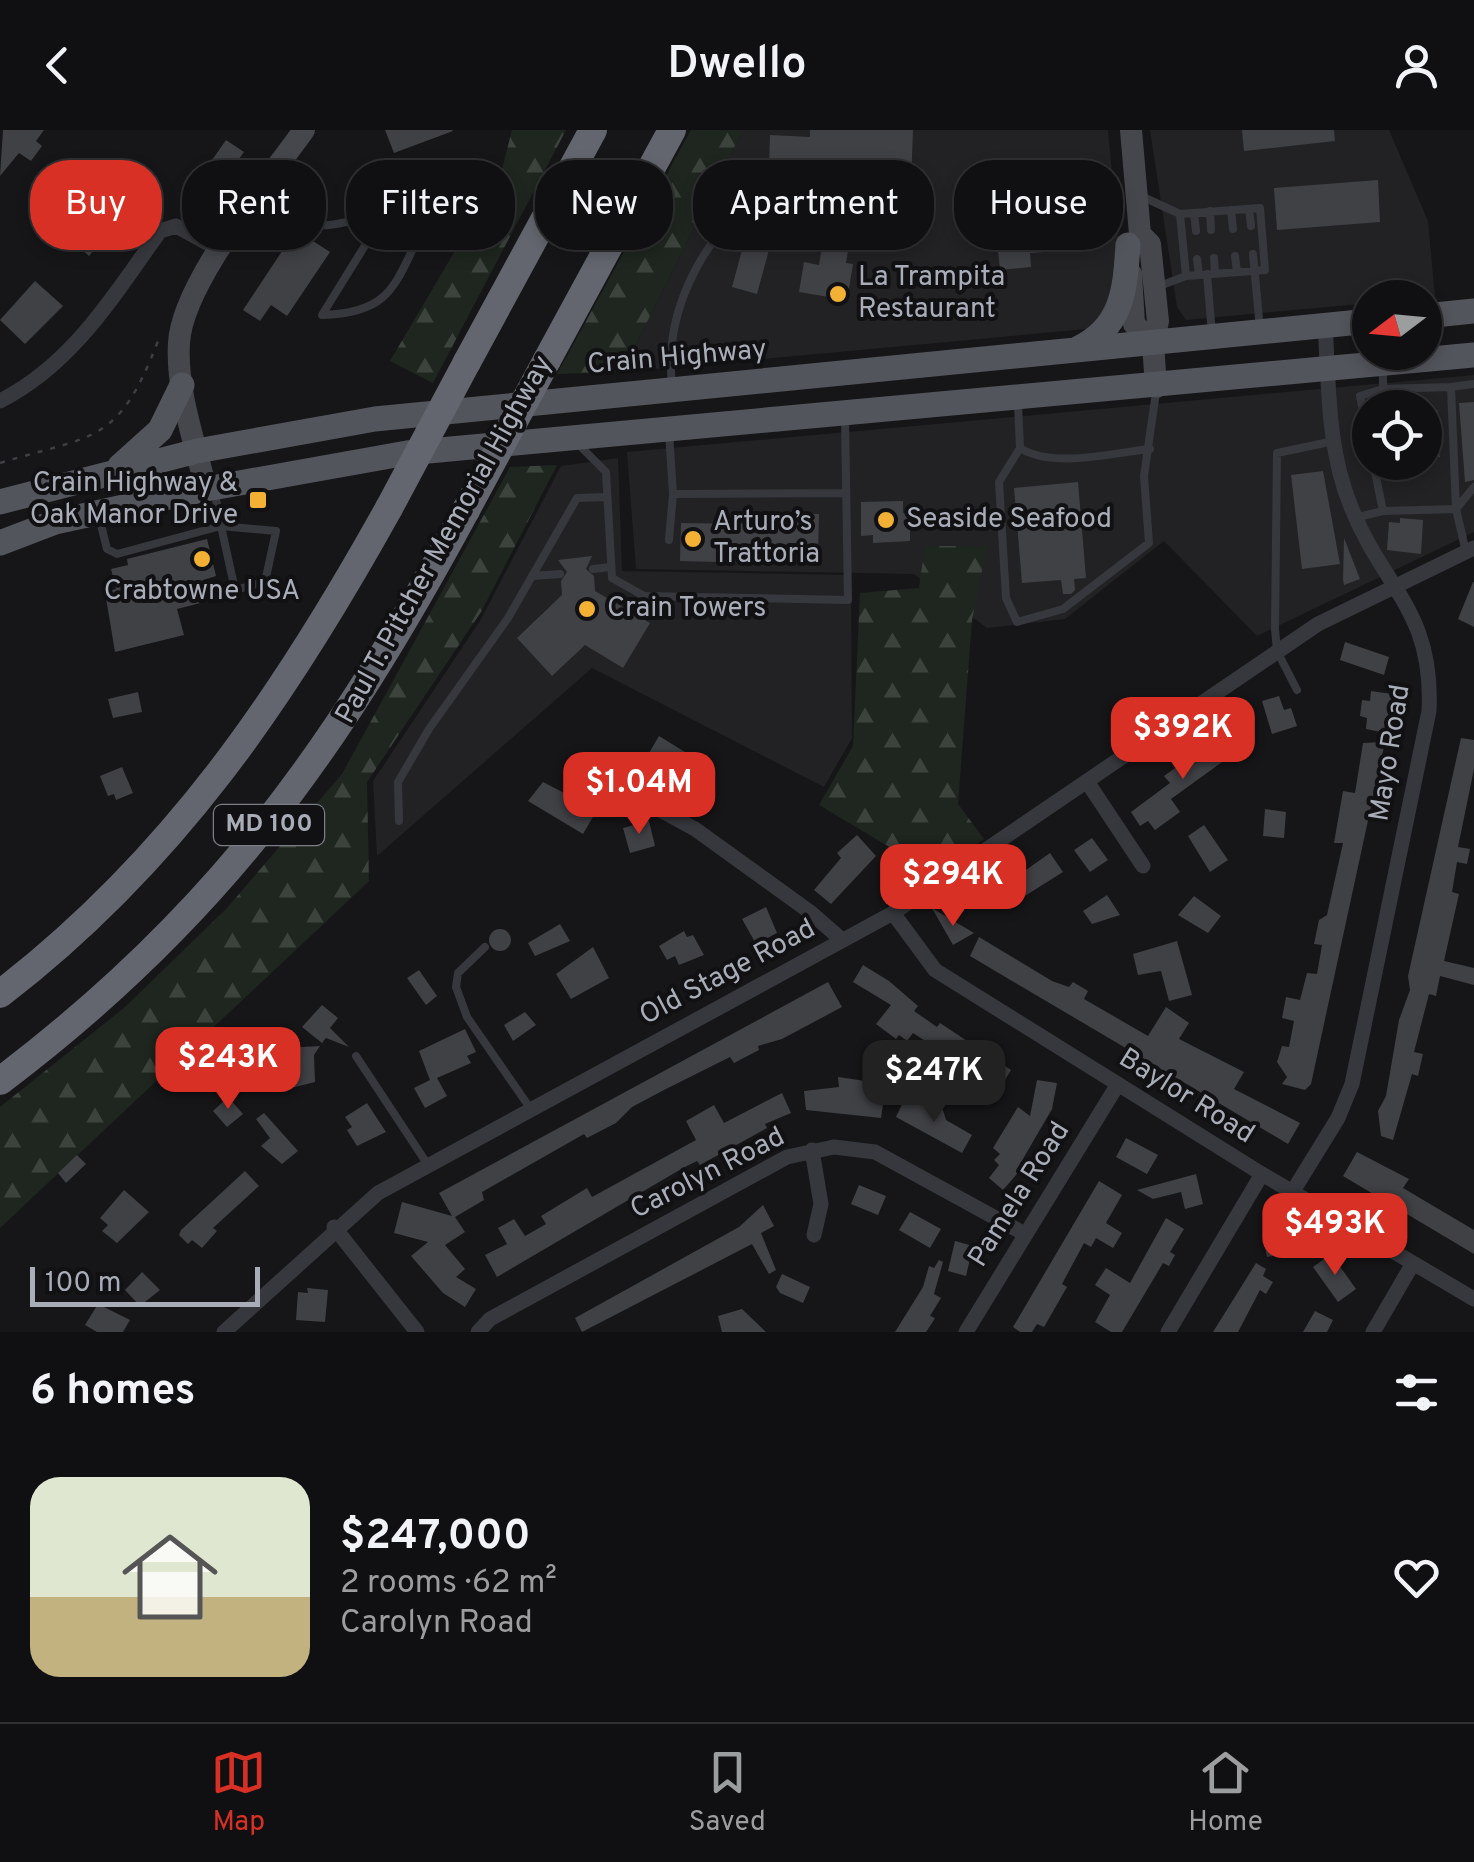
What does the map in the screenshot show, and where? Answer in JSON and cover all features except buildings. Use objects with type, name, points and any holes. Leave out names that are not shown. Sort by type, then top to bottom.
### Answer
[{"type":"highway","name":"MD 100","points":[[0,994],[82,926],[218,780],[274,703],[389,508],[593,130]]},
{"type":"highway","name":"Paul T. Pitcher Memorial Highway","points":[[0,1081],[128,978],[198,908],[268,826],[335,735],[396,638],[672,130]]},
{"type":"main road","points":[[1073,351],[1091,342],[1118,314],[1134,239]]},
{"type":"main road","points":[[1442,314],[1474,311]]},
{"type":"main road","name":"Crain Highway","points":[[0,502],[197,452],[375,419],[1352,322]]},
{"type":"main road","points":[[1442,357],[1474,355]]},
{"type":"main road","points":[[0,543],[56,522],[98,512],[407,453],[1156,388],[1352,365]]},
{"type":"main road","points":[[117,470],[160,430],[182,385]]},
{"type":"street","points":[[283,160],[304,130]]},
{"type":"street","points":[[1131,130],[1136,194],[1134,324],[1153,344]]},
{"type":"street","points":[[0,401],[20,391],[82,340],[160,231],[176,226],[182,229]]},
{"type":"street","points":[[1134,239],[1150,244],[1158,321],[1153,344],[1156,388]]},
{"type":"street","points":[[210,488],[197,452],[182,385],[179,339],[187,311],[220,250]]},
{"type":"street","name":"Mayo Road","points":[[1293,1191],[1338,1118],[1352,1084],[1429,711],[1424,648],[1417,623],[1396,585],[1370,551],[1334,441],[1324,324]]},
{"type":"street","name":"Old Stage Road","points":[[224,1332],[334,1228],[378,1193],[893,914],[1277,651],[1396,585],[1470,550]]},
{"type":"street","points":[[585,769],[695,829],[810,912],[842,940]]},
{"type":"street","points":[[1088,783],[1142,866]]},
{"type":"street","name":"Baylor Road","points":[[893,914],[935,970],[1262,1174],[1474,1299]]},
{"type":"street","name":"Pamela Road","points":[[966,1332],[1118,1084]]},
{"type":"street","name":"Carolyn Road","points":[[478,1332],[490,1319],[761,1169],[812,1150],[856,1147],[875,1152],[1023,1234]]},
{"type":"street","points":[[812,1150],[821,1204],[814,1235]]},
{"type":"street","points":[[1168,1332],[1262,1174]]},
{"type":"street","points":[[334,1228],[417,1332]]},
{"type":"street","points":[[1372,1332],[1412,1264]]},
{"type":"lane","points":[[1136,194],[1180,214],[1260,208],[1265,270],[1186,276],[1154,288]]},
{"type":"lane","points":[[1249,208],[1251,226]]},
{"type":"lane","points":[[1232,210],[1233,228]]},
{"type":"lane","points":[[1210,211],[1212,230]]},
{"type":"lane","points":[[415,212],[428,219],[381,304],[357,314],[322,315],[369,240],[375,217],[415,212]]},
{"type":"lane","points":[[1194,213],[1196,231]]},
{"type":"lane","points":[[1180,214],[1186,276]]},
{"type":"lane","points":[[673,388],[671,338],[689,282],[710,250]]},
{"type":"lane","points":[[1253,254],[1254,333]]},
{"type":"lane","points":[[1236,256],[1237,272]]},
{"type":"lane","points":[[1207,274],[1214,258]]},
{"type":"lane","points":[[1198,259],[1207,274],[1212,338]]},
{"type":"lane","points":[[1383,370],[1383,389]]},
{"type":"lane","points":[[1416,389],[1419,370]]},
{"type":"lane","points":[[1380,390],[1474,384]]},
{"type":"lane","points":[[1451,387],[1456,509],[1470,550]]},
{"type":"lane","points":[[1018,399],[1020,448],[999,482],[1006,598],[1017,622],[1063,609],[1149,543],[1144,476],[1156,388]]},
{"type":"lane","points":[[568,438],[595,456],[606,472],[612,578],[644,596],[848,600],[845,414]]},
{"type":"lane","points":[[669,429],[673,494],[669,540]]},
{"type":"lane","points":[[1297,690],[1277,651],[1277,453],[1334,441]]},
{"type":"lane","points":[[1020,448],[1030,454],[1059,457],[1150,450]]},
{"type":"lane","points":[[1377,480],[1383,511]]},
{"type":"lane","points":[[1356,517],[1383,511],[1456,509],[1474,487]]},
{"type":"lane","points":[[98,512],[110,554],[221,526],[276,531],[265,582],[235,590],[221,526],[210,488]]},
{"type":"lane","points":[[673,494],[846,494]]},
{"type":"lane","points":[[399,821],[398,782],[532,576],[576,498],[606,498]]},
{"type":"lane","points":[[594,569],[611,567]]},
{"type":"lane","points":[[532,576],[560,574]]},
{"type":"lane","points":[[485,947],[458,973],[459,1001],[530,1108]]},
{"type":"lane","points":[[356,1056],[428,1165]]},
{"type":"path","points":[[0,464],[101,432],[144,376],[158,341],[179,339]]},
{"type":"shaded area","points":[[743,130],[1108,130],[1111,160],[954,160],[954,250],[1119,250],[1121,270],[1112,302],[1087,329],[622,372],[693,230],[693,250],[934,250],[934,160],[728,160]]},
{"type":"shaded area","points":[[1150,130],[1389,130],[1428,221],[1433,280],[1352,280],[1352,305],[1186,320],[1177,307]]},
{"type":"shaded area","points":[[1474,375],[1474,532],[1257,636],[1164,541],[1065,619],[987,628],[914,574],[636,569],[627,452]]},
{"type":"shaded area","points":[[618,458],[622,571],[851,575],[852,738],[824,787],[592,668],[377,856],[373,781],[480,621],[561,466]]},
{"type":"green space","points":[[512,130],[566,130],[550,160],[535,160],[535,189],[515,227],[515,160],[504,160]]},
{"type":"green space","points":[[691,130],[743,130],[728,160],[693,160],[693,230],[622,372],[557,374],[625,250],[673,250],[673,163]]},
{"type":"green space","points":[[456,250],[503,250],[433,383],[390,361]]},
{"type":"green space","points":[[557,465],[481,612],[367,782],[369,881],[0,1228],[0,1107],[124,1008],[227,908],[342,774],[510,467]]},
{"type":"green space","points":[[925,546],[987,546],[972,620],[958,804],[984,839],[933,873],[819,805],[853,746],[860,593],[919,588]]},
{"type":"place","name":"La Trampita Restaurant","points":[[838,294]]},
{"type":"place","name":"Crain Highway & Oak Manor Drive","points":[[258,500]]},
{"type":"place","name":"Seaside Seafood","points":[[886,520]]},
{"type":"place","name":"Arturo’s Trattoria","points":[[693,539]]},
{"type":"place","name":"Crabtowne USA","points":[[202,559]]},
{"type":"place","name":"Crain Towers","points":[[587,609]]}]
